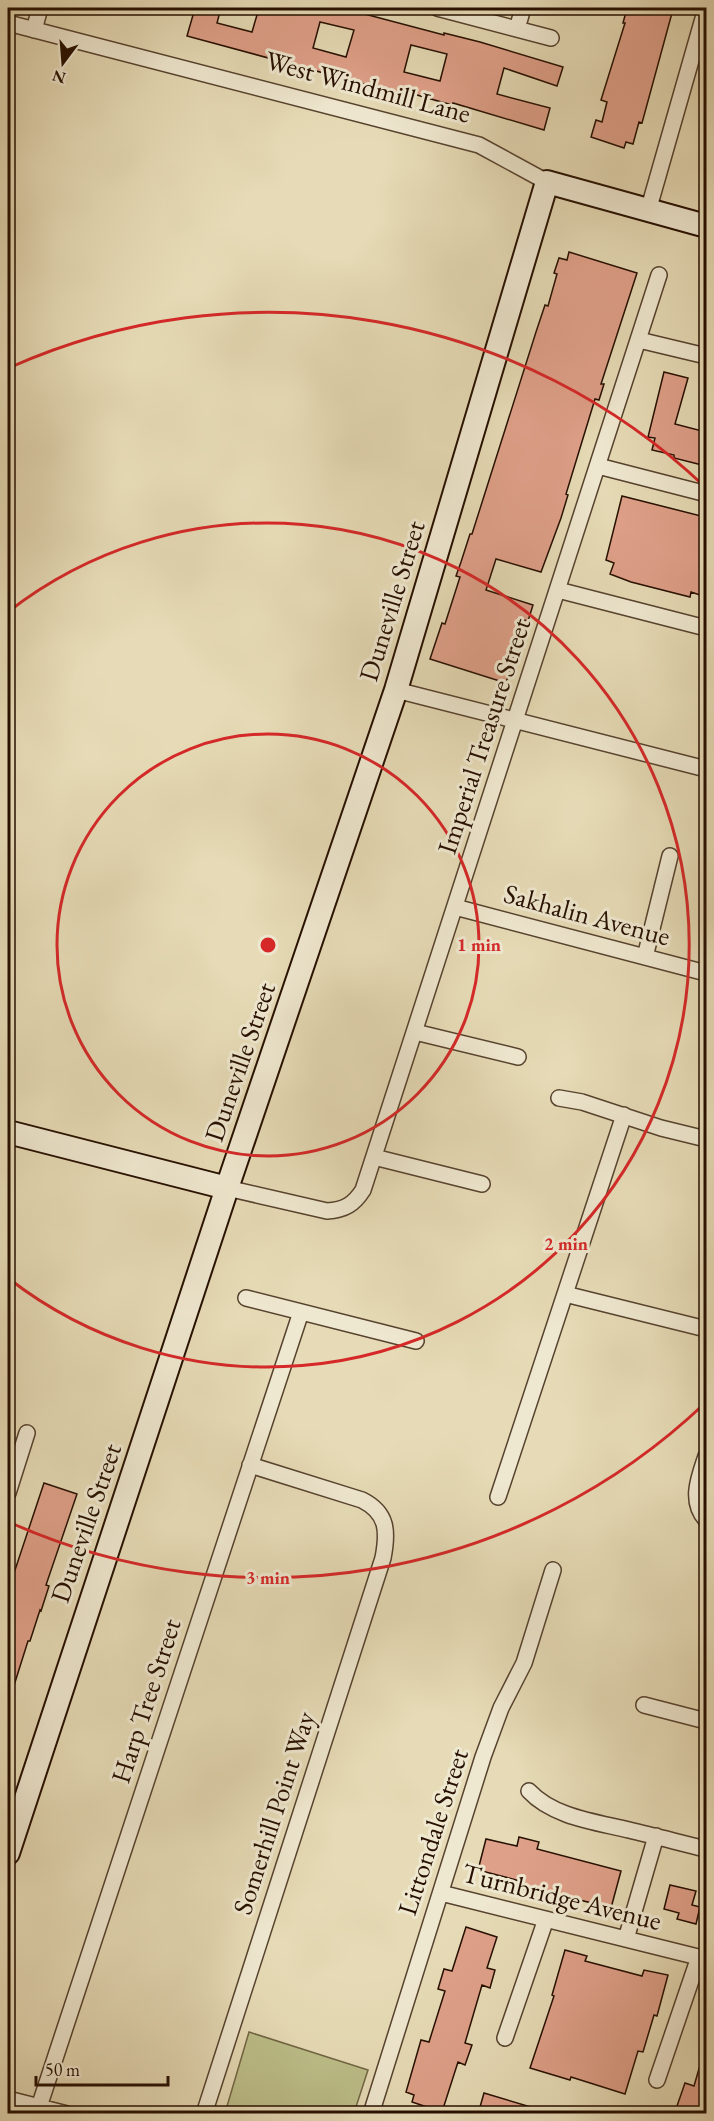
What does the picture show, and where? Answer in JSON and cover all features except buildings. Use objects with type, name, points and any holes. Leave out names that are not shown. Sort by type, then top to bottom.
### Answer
[{"type":"street","points":[[34,30],[40,8]]},
{"type":"street","points":[[437,8],[551,39]]},
{"type":"street","points":[[517,29],[523,8]]},
{"type":"street","points":[[648,211],[700,53],[706,8]]},
{"type":"street","name":"West Windmill Lane","points":[[8,23],[479,145],[547,182],[706,226]]},
{"type":"street","name":"Duneville Street","points":[[8,1852],[227,1188],[396,690],[547,182]]},
{"type":"street","name":"Imperial Treasure Street","points":[[227,1188],[327,1211],[348,1207],[363,1190],[659,275]]},
{"type":"street","points":[[639,340],[706,356]]},
{"type":"street","points":[[598,466],[703,493]]},
{"type":"street","points":[[558,590],[706,628]]},
{"type":"street","points":[[396,690],[706,770]]},
{"type":"street","points":[[645,957],[670,856]]},
{"type":"street","name":"Sakhalin Avenue","points":[[455,907],[706,973]]},
{"type":"street","points":[[415,1032],[518,1057]]},
{"type":"street","points":[[560,1098],[582,1102],[661,1128],[706,1139]]},
{"type":"street","points":[[498,1497],[624,1115]]},
{"type":"street","points":[[8,1132],[227,1188]]},
{"type":"street","points":[[375,1157],[482,1184]]},
{"type":"street","points":[[565,1294],[706,1329]]},
{"type":"street","points":[[246,1298],[416,1341]]},
{"type":"street","name":"Harp Tree Street","points":[[39,2107],[301,1312]]},
{"type":"street","points":[[8,1488],[27,1433]]},
{"type":"street","points":[[705,1519],[696,1500],[696,1486],[706,1456]]},
{"type":"street","name":"Somerhill Point Way","points":[[204,2114],[383,1558],[387,1539],[386,1527],[374,1506],[362,1500],[250,1465]]},
{"type":"street","name":"Littondale Street","points":[[371,2114],[483,1757],[501,1708],[524,1663],[553,1570]]},
{"type":"street","points":[[644,1705],[706,1721]]},
{"type":"street","points":[[529,1791],[537,1800],[562,1812],[706,1849]]},
{"type":"street","points":[[626,1939],[656,1836]]},
{"type":"street","name":"Turnbridge Avenue","points":[[441,1893],[703,1958]]},
{"type":"street","points":[[505,2038],[546,1919]]},
{"type":"street","points":[[657,2080],[703,1958]]},
{"type":"street","points":[[8,2099],[67,2114]]},
{"type":"green space","points":[[249,2032],[368,2070],[354,2113],[225,2113]]}]
